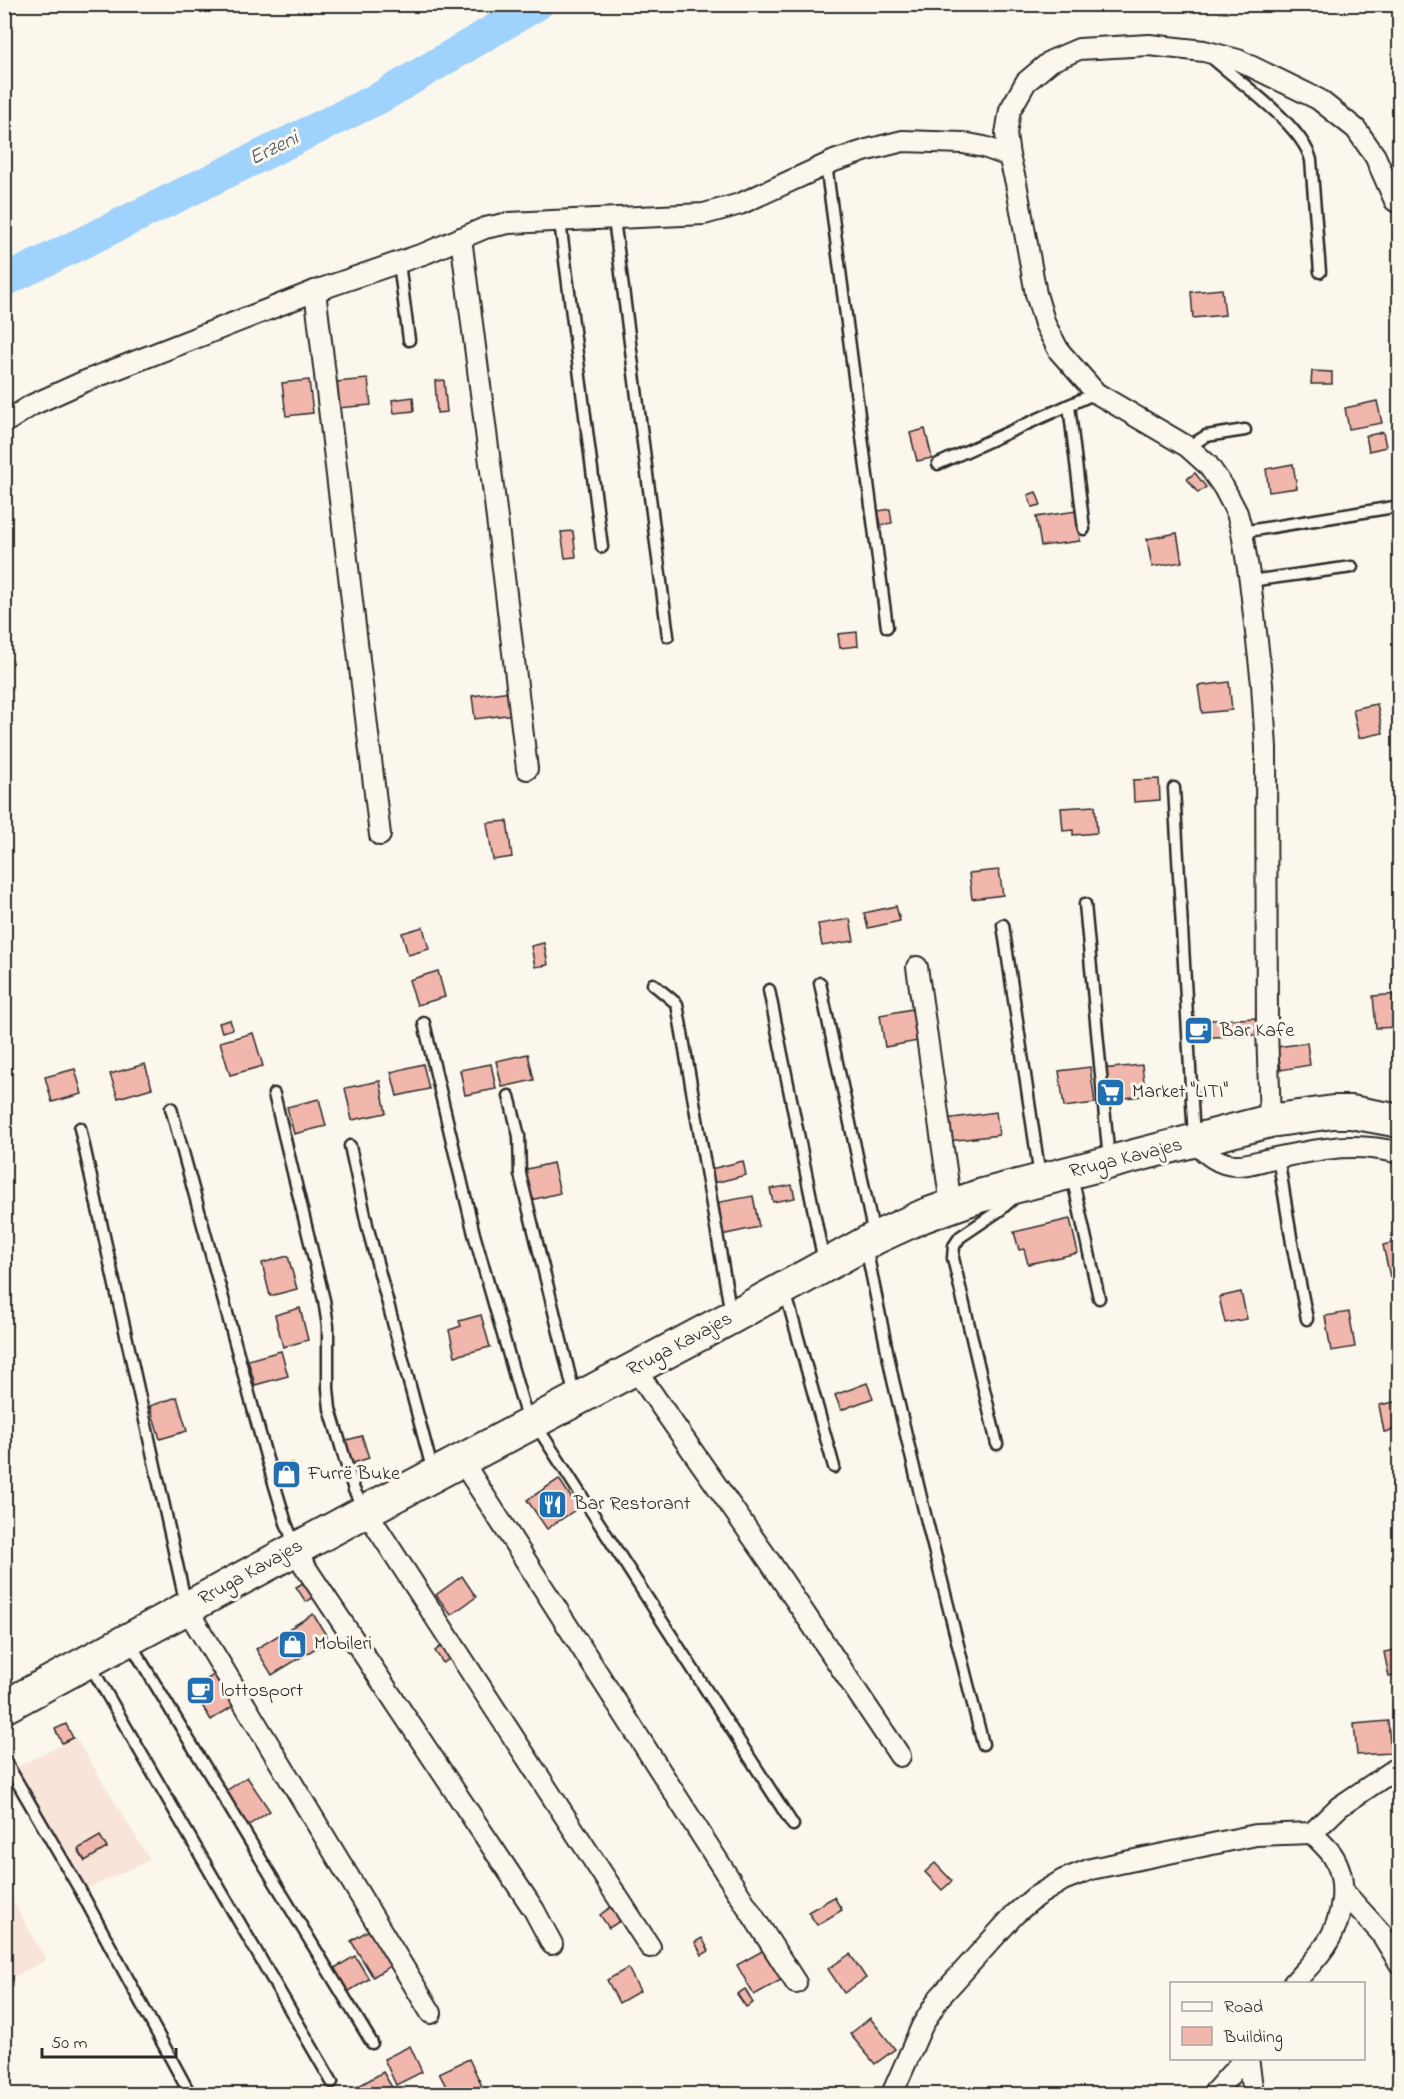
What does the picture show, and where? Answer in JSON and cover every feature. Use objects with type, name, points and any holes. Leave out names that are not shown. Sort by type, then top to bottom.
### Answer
[{"type":"main road","name":"Rruga Kavajes","points":[[4,1707],[870,1241],[951,1205],[1270,1121],[1333,1112],[1370,1115],[1400,1121]]},
{"type":"street","points":[[1270,1121],[1267,1028],[1266,748],[1262,684],[1242,532],[1224,488],[1208,465],[1188,447],[1096,393],[1059,351],[1045,324],[1036,294],[1009,156],[1006,134],[1010,110],[1026,82],[1051,61],[1079,49],[1149,45],[1204,51],[1238,60],[1318,99],[1356,129],[1375,156],[1395,201]]},
{"type":"street","points":[[4,423],[32,405],[83,382],[315,291],[399,263],[484,228],[509,223],[704,214],[719,211],[740,204],[826,164],[903,141],[963,143],[1009,156]]},
{"type":"street","points":[[461,238],[527,769]]},
{"type":"street","points":[[315,291],[380,835]]},
{"type":"street","points":[[917,968],[951,1205]]},
{"type":"street","points":[[1194,1142],[1204,1153],[1220,1162],[1237,1165],[1327,1148],[1353,1146],[1376,1147],[1400,1153]]},
{"type":"street","points":[[635,1369],[770,1562],[900,1756]]},
{"type":"street","points":[[462,1461],[796,1983]]},
{"type":"street","points":[[366,1511],[650,1947]]},
{"type":"street","points":[[296,1549],[304,1565],[534,1910],[552,1944]]},
{"type":"street","points":[[187,1609],[432,2013]]},
{"type":"street","points":[[892,2094],[922,2026],[939,1998],[1015,1914],[1035,1897],[1063,1880],[1091,1869],[1256,1835],[1312,1833],[1339,1807],[1400,1766]]},
{"type":"street","points":[[1294,1982],[1327,1944],[1340,1912],[1343,1891],[1342,1879],[1332,1855],[1312,1833]]},
{"type":"street","points":[[1343,1891],[1381,1933],[1400,1964]]},
{"type":"street","points":[[1213,2094],[1244,2060]]},
{"type":"street","points":[[1246,2060],[1253,2094]]},
{"type":"lane","points":[[1204,51],[1271,108],[1308,148],[1311,160],[1320,272]]},
{"type":"lane","points":[[826,164],[887,627]]},
{"type":"lane","points":[[614,219],[668,636]]},
{"type":"lane","points":[[560,222],[602,547]]},
{"type":"lane","points":[[399,263],[409,340]]},
{"type":"lane","points":[[939,464],[1096,393]]},
{"type":"lane","points":[[1069,405],[1084,529]]},
{"type":"lane","points":[[1188,447],[1206,436],[1245,430]]},
{"type":"lane","points":[[1242,532],[1400,506]]},
{"type":"lane","points":[[1250,581],[1352,567]]},
{"type":"lane","points":[[1174,788],[1194,1142]]},
{"type":"lane","points":[[1085,904],[1110,1163]]},
{"type":"lane","points":[[997,1444],[953,1258],[954,1246],[960,1237],[1000,1210],[1033,1183],[1003,925]]},
{"type":"lane","points":[[820,983],[907,1437],[983,1744]]},
{"type":"lane","points":[[653,984],[677,1004],[732,1317]]},
{"type":"lane","points":[[769,990],[825,1266]]},
{"type":"lane","points":[[424,1023],[474,1234],[532,1424],[793,1825]]},
{"type":"lane","points":[[274,1094],[324,1300],[328,1326],[330,1409],[354,1491],[366,1511]]},
{"type":"lane","points":[[509,1096],[519,1136],[520,1174],[576,1400]]},
{"type":"lane","points":[[171,1108],[266,1456],[296,1549]]},
{"type":"lane","points":[[80,1128],[187,1609]]},
{"type":"lane","points":[[350,1146],[368,1229],[434,1475]]},
{"type":"lane","points":[[1278,1157],[1307,1319]]},
{"type":"lane","points":[[1072,1172],[1099,1298]]},
{"type":"lane","points":[[784,1288],[834,1467]]},
{"type":"lane","points":[[128,1641],[372,2043]]},
{"type":"lane","points":[[88,1662],[332,2082]]},
{"type":"lane","points":[[4,1759],[80,1890],[190,2094]]},
{"type":"shaded area","points":[[76,1738],[150,1860],[86,1889],[15,1768]]},
{"type":"shaded area","points":[[5,1887],[46,1960],[4,1982]]},
{"type":"building","points":[[1222,289],[1225,315],[1193,318],[1191,292]]},
{"type":"building","points":[[1312,371],[1332,372],[1332,384],[1311,384]]},
{"type":"building","points":[[368,379],[371,405],[338,408],[336,382]]},
{"type":"building","points":[[309,380],[313,413],[286,416],[282,383]]},
{"type":"building","points":[[444,380],[447,412],[437,413],[435,381]]},
{"type":"building","points":[[413,397],[414,411],[394,413],[392,400]]},
{"type":"building","points":[[1377,401],[1382,423],[1349,429],[1345,408]]},
{"type":"building","points":[[925,429],[932,458],[917,461],[910,433]]},
{"type":"building","points":[[1383,432],[1386,447],[1369,451],[1366,436]]},
{"type":"building","points":[[1293,464],[1297,488],[1269,492],[1266,469]]},
{"type":"building","points":[[1195,473],[1206,487],[1198,493],[1187,479]]},
{"type":"building","points":[[1036,492],[1041,505],[1032,507],[1028,495]]},
{"type":"building","points":[[890,509],[892,523],[881,525],[878,511]]},
{"type":"building","points":[[1076,511],[1080,541],[1041,546],[1036,517]]},
{"type":"building","points":[[573,531],[576,557],[565,558],[561,532]]},
{"type":"building","points":[[1177,533],[1182,562],[1152,567],[1147,539]]},
{"type":"building","points":[[857,632],[858,646],[840,648],[838,634]]},
{"type":"building","points":[[1229,682],[1232,710],[1202,713],[1198,686]]},
{"type":"building","points":[[511,691],[514,714],[475,719],[472,696]]},
{"type":"building","points":[[1377,704],[1383,733],[1359,738],[1353,709]]},
{"type":"building","points":[[1159,779],[1160,800],[1134,802],[1133,780]]},
{"type":"building","points":[[1095,806],[1097,833],[1073,835],[1073,830],[1063,831],[1061,808]]},
{"type":"building","points":[[507,821],[512,857],[493,860],[487,823]]},
{"type":"building","points":[[999,870],[1003,895],[972,899],[969,873]]},
{"type":"building","points":[[896,906],[900,921],[868,928],[864,913]]},
{"type":"building","points":[[850,919],[854,941],[822,946],[818,924]]},
{"type":"building","points":[[423,927],[429,949],[408,955],[402,933]]},
{"type":"building","points":[[544,943],[548,965],[535,967],[531,946]]},
{"type":"building","points":[[438,971],[445,997],[417,1005],[409,980]]},
{"type":"building","points":[[1400,994],[1400,1027],[1376,1028],[1373,996]]},
{"type":"building","points":[[912,1009],[918,1041],[885,1047],[880,1015]]},
{"type":"building","points":[[1257,1018],[1258,1035],[1192,1038],[1192,1021]]},
{"type":"building","points":[[230,1020],[233,1029],[222,1032],[219,1023]]},
{"type":"building","points":[[253,1033],[263,1066],[230,1075],[220,1042]]},
{"type":"building","points":[[1307,1043],[1310,1065],[1281,1070],[1277,1047]]},
{"type":"building","points":[[528,1054],[534,1080],[502,1087],[496,1061]]},
{"type":"building","points":[[145,1064],[152,1088],[118,1098],[110,1074]]},
{"type":"building","points":[[423,1064],[429,1089],[397,1096],[391,1072]]},
{"type":"building","points":[[491,1064],[496,1089],[465,1095],[460,1070]]},
{"type":"building","points":[[1142,1065],[1145,1090],[1142,1091],[1142,1096],[1108,1100],[1101,1069]]},
{"type":"building","points":[[1090,1067],[1095,1103],[1064,1107],[1059,1071]]},
{"type":"building","points":[[75,1069],[82,1094],[52,1102],[45,1077]]},
{"type":"building","points":[[380,1081],[386,1113],[352,1120],[345,1088]]},
{"type":"building","points":[[319,1099],[326,1126],[294,1134],[287,1107]]},
{"type":"building","points":[[996,1112],[999,1135],[949,1141],[946,1119]]},
{"type":"building","points":[[743,1161],[746,1175],[714,1183],[711,1169]]},
{"type":"building","points":[[553,1163],[560,1193],[531,1200],[523,1170]]},
{"type":"building","points":[[792,1185],[795,1198],[773,1202],[770,1189]]},
{"type":"building","points":[[753,1196],[759,1227],[721,1235],[715,1203]]},
{"type":"building","points":[[1070,1219],[1078,1253],[1028,1264],[1024,1249],[1019,1250],[1014,1232]]},
{"type":"building","points":[[1400,1241],[1400,1275],[1390,1277],[1383,1245]]},
{"type":"building","points":[[288,1256],[297,1289],[270,1296],[262,1263]]},
{"type":"building","points":[[1241,1292],[1247,1319],[1225,1323],[1219,1297]]},
{"type":"building","points":[[300,1308],[308,1340],[283,1347],[275,1315]]},
{"type":"building","points":[[1349,1312],[1355,1347],[1331,1351],[1325,1316]]},
{"type":"building","points":[[481,1315],[490,1347],[455,1356],[449,1330],[461,1326],[459,1321]]},
{"type":"building","points":[[281,1351],[288,1376],[255,1385],[248,1360]]},
{"type":"building","points":[[867,1383],[873,1398],[841,1410],[835,1395]]},
{"type":"building","points":[[177,1397],[187,1431],[160,1439],[150,1406]]},
{"type":"building","points":[[1400,1401],[1400,1429],[1384,1432],[1379,1405]]},
{"type":"building","points":[[362,1436],[369,1458],[350,1464],[343,1441]]},
{"type":"building","points":[[292,1463],[296,1479],[280,1484],[275,1467]]},
{"type":"building","name":"Bar Restorant","points":[[559,1479],[578,1508],[547,1529],[527,1500]]},
{"type":"building","points":[[462,1576],[476,1597],[451,1615],[436,1595]]},
{"type":"building","points":[[306,1581],[316,1596],[306,1602],[296,1587]]},
{"type":"building","name":"Mobileri","points":[[313,1614],[329,1640],[272,1675],[256,1649]]},
{"type":"building","points":[[444,1644],[453,1657],[443,1663],[435,1651]]},
{"type":"building","points":[[1400,1649],[1400,1675],[1389,1677],[1384,1652]]},
{"type":"building","points":[[215,1674],[235,1705],[211,1720],[192,1689]]},
{"type":"building","points":[[1388,1721],[1391,1753],[1357,1755],[1354,1724]]},
{"type":"building","points":[[66,1724],[73,1738],[62,1743],[55,1729]]},
{"type":"building","points":[[247,1777],[270,1811],[246,1827],[223,1793]]},
{"type":"building","points":[[100,1836],[107,1848],[85,1861],[78,1849]]},
{"type":"building","points":[[935,1863],[952,1881],[942,1890],[925,1872]]},
{"type":"building","points":[[834,1897],[842,1910],[817,1925],[808,1912]]},
{"type":"building","points":[[611,1907],[620,1921],[609,1928],[600,1915]]},
{"type":"building","points":[[372,1928],[393,1964],[373,1977],[351,1941]]},
{"type":"building","points":[[702,1938],[709,1951],[702,1955],[695,1942]]},
{"type":"building","points":[[764,1950],[781,1980],[754,1995],[737,1965]]},
{"type":"building","points":[[850,1954],[866,1978],[844,1993],[828,1969]]},
{"type":"building","points":[[355,1956],[369,1979],[346,1993],[331,1970]]},
{"type":"building","points":[[628,1968],[640,1991],[619,2003],[607,1980]]},
{"type":"building","points":[[745,1989],[753,2003],[746,2007],[737,1994]]},
{"type":"building","points":[[870,2018],[895,2049],[875,2064],[850,2034]]},
{"type":"building","points":[[410,2046],[422,2072],[396,2085],[384,2059]]},
{"type":"building","points":[[469,2059],[482,2086],[464,2094],[450,2094],[439,2073]]},
{"type":"building","points":[[383,2072],[396,2094],[352,2094],[350,2091]]},
{"type":"waterway","name":"Erzeni","points":[[4,281],[383,96],[538,4]]},
{"type":"place","name":"Bar Kafe","points":[[1199,1031]]},
{"type":"place","name":"Market \"LITI\"","points":[[1111,1092]]},
{"type":"place","name":"Furrë Buke","points":[[287,1474]]},
{"type":"place","name":"Bar Restorant","points":[[553,1504]]},
{"type":"place","name":"Mobileri","points":[[293,1644]]},
{"type":"place","name":"lottosport","points":[[200,1691]]}]
